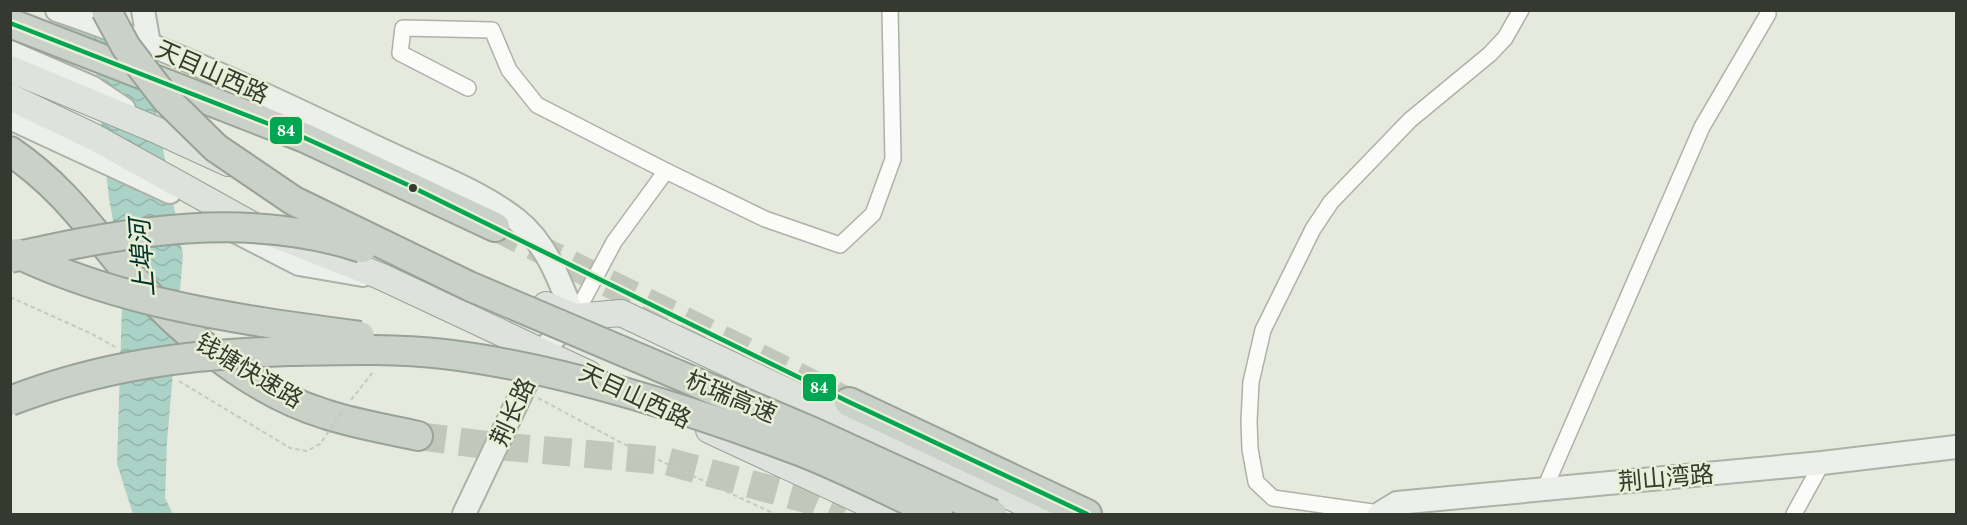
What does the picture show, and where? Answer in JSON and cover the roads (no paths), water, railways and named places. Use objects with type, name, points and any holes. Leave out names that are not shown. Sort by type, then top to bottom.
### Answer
[{"type":"highway","points":[[106,10],[126,47],[166,99],[216,148],[294,201],[469,286]]},
{"type":"highway","points":[[10,23],[305,138],[495,227]]},
{"type":"highway","name":"钱塘快速路","points":[[10,151],[35,168],[75,206],[131,275],[190,336],[237,370],[287,399],[322,414],[418,436]]},
{"type":"highway","points":[[10,170],[109,248]]},
{"type":"highway","points":[[10,258],[65,245],[149,232],[191,227],[251,228],[291,231],[359,247],[469,286]]},
{"type":"highway","points":[[10,250],[104,289],[157,303],[239,320],[401,342],[441,354]]},
{"type":"highway","name":"杭瑞高速","points":[[469,286],[815,433],[992,514]]},
{"type":"highway","points":[[10,401],[73,378],[138,364],[225,353],[319,351],[441,354]]},
{"type":"highway","name":"杭瑞高速","points":[[441,354],[513,365],[699,416],[804,453],[938,514]]},
{"type":"highway","points":[[849,402],[1087,514]]},
{"type":"main road","name":"天目山西路","points":[[57,10],[128,34],[318,119],[466,190],[502,211],[518,221],[551,259],[574,317]]},
{"type":"main road","points":[[143,10],[149,44]]},
{"type":"main road","points":[[10,51],[154,129],[434,258],[574,317],[621,313],[1047,514]]},
{"type":"main road","points":[[10,69],[93,95]]},
{"type":"main road","name":"天目山西路","points":[[10,97],[94,146],[256,227],[380,276],[890,514]]},
{"type":"main road","name":"天目山西路","points":[[10,118],[94,146]]},
{"type":"main road","name":"荆长路","points":[[464,514],[541,352],[574,317]]},
{"type":"main road","name":"荆山湾路","points":[[1379,514],[1397,503],[1822,463],[1956,447]]},
{"type":"street","points":[[468,88],[400,53],[403,28],[492,30],[509,70],[537,105],[765,219],[840,245],[873,214],[893,159],[890,10]]},
{"type":"street","points":[[1379,514],[1274,498],[1256,482],[1250,449],[1251,382],[1263,330],[1313,228],[1331,202],[1410,120],[1490,54],[1505,38],[1521,10]]},
{"type":"street","points":[[1544,490],[1702,127],[1768,15]]},
{"type":"street","points":[[574,317],[614,242],[666,171]]},
{"type":"street","points":[[1794,514],[1822,463]]},
{"type":"water","name":"上埠河","points":[[49,11],[109,11],[154,101],[183,255],[167,442],[165,498],[173,514],[133,514],[117,464],[123,274],[109,199],[96,71],[64,37]]},
{"type":"tunnel","points":[[495,227],[849,402]]},
{"type":"tunnel","points":[[418,436],[486,445],[666,461],[813,501],[844,514]]}]
